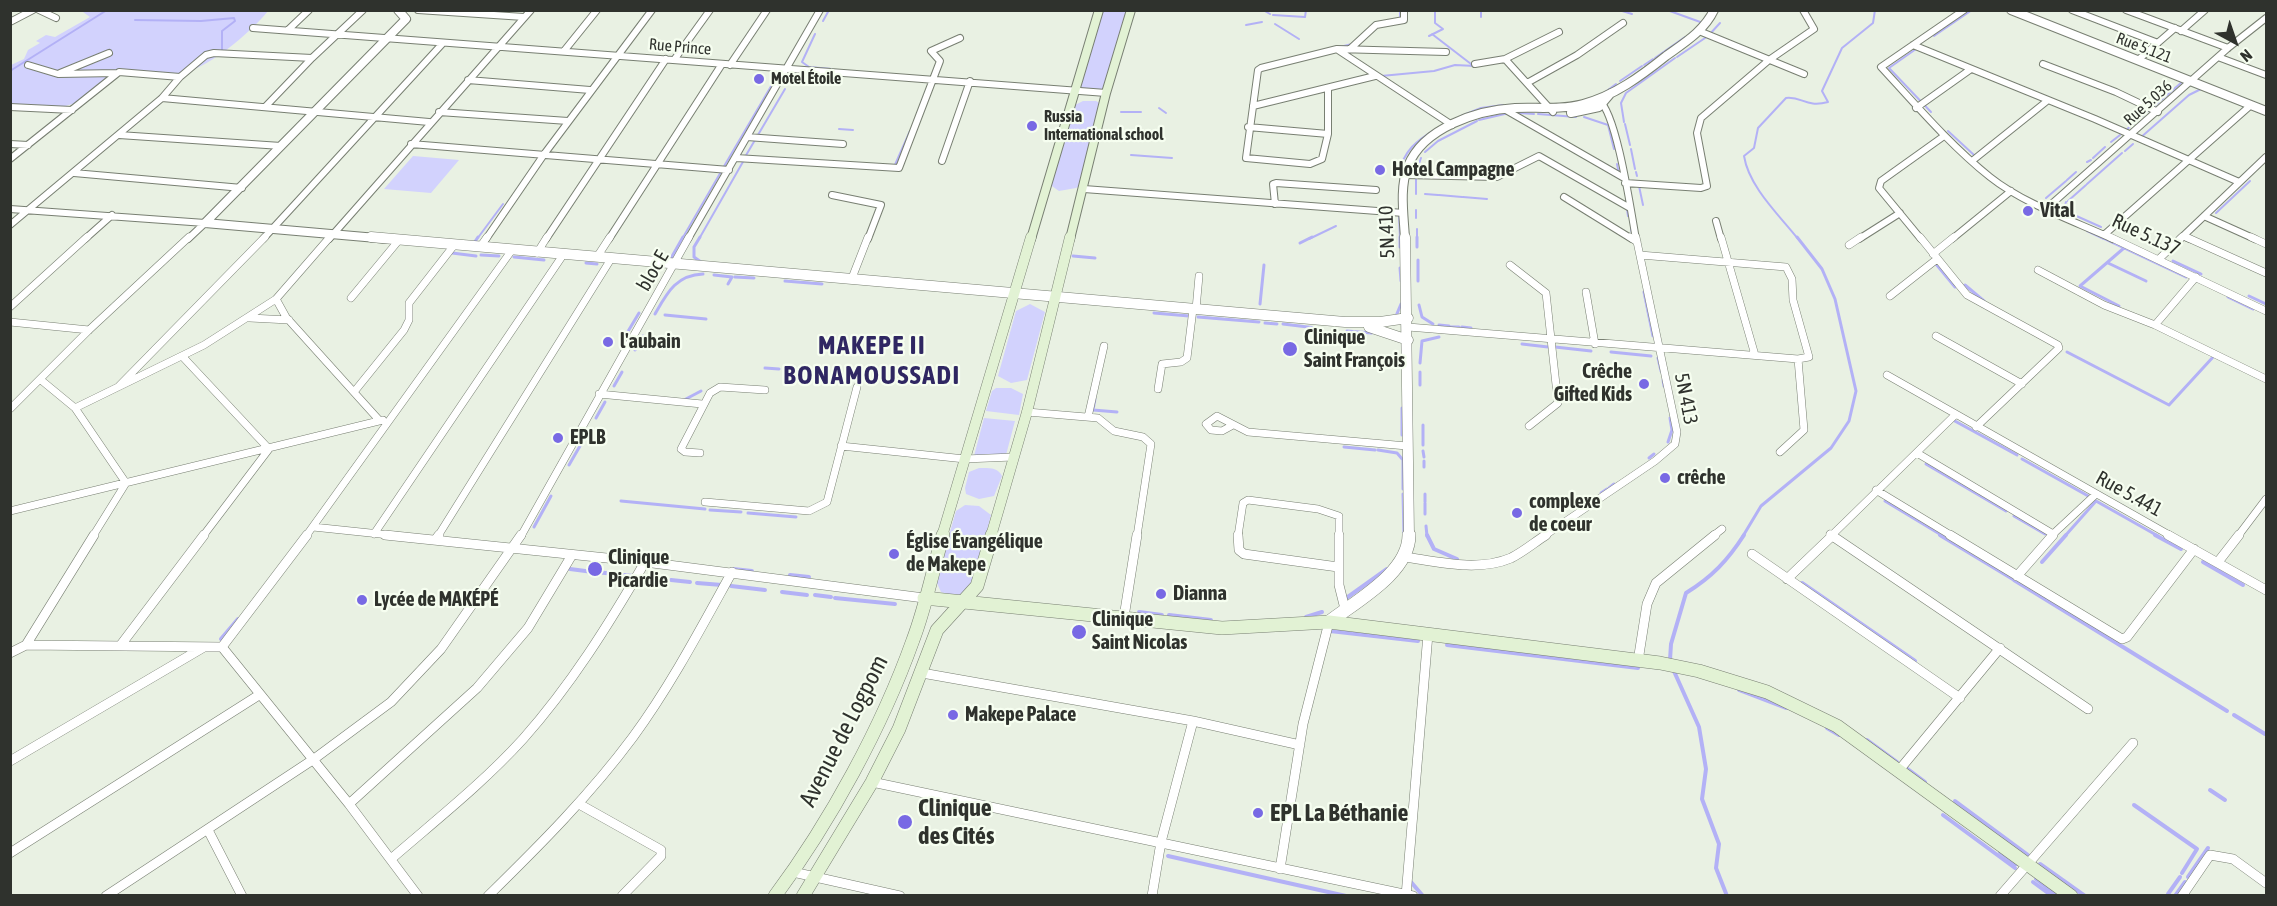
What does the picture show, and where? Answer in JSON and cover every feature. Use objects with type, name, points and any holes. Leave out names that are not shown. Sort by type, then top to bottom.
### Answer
[{"type":"main road","name":"Avenue de Logpom","points":[[775,896],[793,872],[851,779],[920,627],[924,598],[1098,10]]},
{"type":"main road","name":"Avenue de Logpom","points":[[803,896],[872,782],[899,729],[937,630],[946,616],[977,586],[1027,412],[1106,93],[1131,10]]},
{"type":"main road","points":[[924,598],[1243,628],[1329,622],[1660,663],[1699,671],[1767,692],[1837,726],[1900,769],[2071,896]]},
{"type":"street","points":[[10,22],[33,10]]},
{"type":"street","points":[[39,10],[56,18]]},
{"type":"street","points":[[288,30],[309,10]]},
{"type":"street","points":[[266,106],[312,57],[363,10]]},
{"type":"street","points":[[10,409],[89,330],[242,188],[314,110],[388,39],[406,19],[398,10]]},
{"type":"street","points":[[418,10],[524,18]]},
{"type":"street","points":[[75,408],[182,356],[249,319],[276,299],[429,122],[531,10]]},
{"type":"street","points":[[564,51],[597,10]]},
{"type":"street","points":[[480,247],[590,90],[652,10]]},
{"type":"street","points":[[674,60],[710,10]]},
{"type":"street","points":[[730,65],[767,10]]},
{"type":"street","name":"bloc E","points":[[106,896],[314,759],[391,702],[419,674],[469,612],[514,548],[599,394],[820,10]]},
{"type":"street","points":[[1350,49],[1376,25],[1404,20],[1404,10]]},
{"type":"street","points":[[1507,109],[1592,110],[1611,93],[1699,32],[1708,23],[1714,10]]},
{"type":"street","points":[[1507,109],[1624,181],[1701,188],[1707,186],[1697,133],[1701,118],[1769,60],[1814,29],[1803,10]]},
{"type":"street","points":[[1913,45],[1964,10]]},
{"type":"street","name":"Rue 5.121","points":[[2011,10],[2266,111]]},
{"type":"street","points":[[2072,10],[2158,43]]},
{"type":"street","points":[[2138,60],[2205,10]]},
{"type":"street","points":[[2129,11],[2228,48]]},
{"type":"street","name":"Rue 5.036","points":[[2047,208],[2228,48],[2266,18]]},
{"type":"street","points":[[1527,83],[1577,55],[1623,23]]},
{"type":"street","name":"Rue Prince","points":[[252,28],[730,65],[935,78],[1106,93]]},
{"type":"street","points":[[1475,64],[1505,59],[1559,32]]},
{"type":"street","points":[[1699,32],[1804,74]]},
{"type":"street","points":[[736,158],[899,168],[940,61],[931,51],[960,38]]},
{"type":"street","points":[[118,387],[273,229],[442,43]]},
{"type":"street","points":[[1913,45],[2132,135],[2239,182]]},
{"type":"street","name":"Rue 5.137","points":[[1913,45],[1881,67],[1944,136],[2011,191],[2266,311]]},
{"type":"street","points":[[1337,49],[1452,125]]},
{"type":"street","points":[[1329,88],[1328,134],[1322,159],[1314,163],[1251,160],[1244,154],[1258,70],[1337,49],[1446,52]]},
{"type":"street","points":[[58,75],[109,53]]},
{"type":"street","points":[[10,225],[162,98],[180,76],[206,55],[214,53],[312,57]]},
{"type":"street","points":[[2218,57],[2266,75]]},
{"type":"street","points":[[537,253],[598,157],[666,59]]},
{"type":"street","points":[[1505,59],[1551,110]]},
{"type":"street","points":[[597,257],[722,64]]},
{"type":"street","points":[[2043,64],[2116,92],[2158,112]]},
{"type":"street","points":[[28,65],[58,75],[119,72],[180,76]]},
{"type":"street","points":[[1916,108],[1971,69]]},
{"type":"street","points":[[10,159],[119,72]]},
{"type":"street","points":[[1253,106],[1375,76]]},
{"type":"street","points":[[468,80],[590,90]]},
{"type":"street","points":[[942,161],[970,81]]},
{"type":"street","points":[[162,98],[429,122]]},
{"type":"street","name":"5N 413","points":[[1405,557],[1464,564],[1498,564],[1514,557],[1675,444],[1677,432],[1613,128],[1601,101]]},
{"type":"street","points":[[1972,160],[2047,101]]},
{"type":"street","points":[[2105,234],[2251,105]]},
{"type":"street","points":[[10,107],[72,110]]},
{"type":"street","name":"5N.410","points":[[1405,557],[1410,532],[1407,446],[1408,322],[1404,213],[1407,163],[1421,145],[1452,125],[1507,109]]},
{"type":"street","points":[[439,112],[568,121]]},
{"type":"street","points":[[1248,127],[1328,134]]},
{"type":"street","points":[[119,135],[281,146]]},
{"type":"street","points":[[1944,136],[1878,184],[1967,295],[2058,345],[2059,348],[1976,427]]},
{"type":"street","points":[[747,137],[843,144]]},
{"type":"street","points":[[10,144],[28,145]]},
{"type":"street","points":[[411,144],[598,157],[729,170]]},
{"type":"street","points":[[1405,175],[1497,177],[1539,156],[1630,208]]},
{"type":"street","points":[[2159,259],[2239,182],[2264,164],[2266,157]]},
{"type":"street","points":[[74,173],[242,188]]},
{"type":"street","points":[[1275,204],[1273,184],[1276,183],[1376,190]]},
{"type":"street","points":[[1084,189],[1404,213]]},
{"type":"street","points":[[1890,296],[2011,191]]},
{"type":"street","points":[[832,195],[880,205],[852,278]]},
{"type":"street","points":[[1564,197],[1637,242]]},
{"type":"street","points":[[10,209],[112,215],[455,244],[537,253],[852,278],[1345,322],[1408,322],[1595,344],[1798,359],[1807,358],[1810,355],[1793,300],[1789,269],[1783,266],[1640,255]]},
{"type":"street","points":[[1849,245],[1900,213]]},
{"type":"street","points":[[10,307],[112,215]]},
{"type":"street","points":[[2204,216],[2266,244]]},
{"type":"street","points":[[1716,221],[1755,355]]},
{"type":"street","points":[[2183,236],[2266,273]]},
{"type":"street","points":[[351,298],[399,240]]},
{"type":"street","points":[[354,392],[379,364],[404,330],[409,320],[409,303],[455,244]]},
{"type":"street","points":[[222,647],[313,527],[512,250]]},
{"type":"street","points":[[374,534],[563,255]]},
{"type":"street","points":[[436,539],[611,259]]},
{"type":"street","points":[[1510,265],[1545,290],[1551,340],[1558,403],[1529,426]]},
{"type":"street","points":[[2038,270],[2104,305],[2155,325],[2266,379]]},
{"type":"street","points":[[1158,388],[1162,364],[1181,362],[1187,358],[1199,276]]},
{"type":"street","points":[[2155,325],[2196,277]]},
{"type":"street","points":[[1586,292],[1595,344]]},
{"type":"street","points":[[276,299],[289,320],[379,420]]},
{"type":"street","points":[[249,319],[289,320]]},
{"type":"street","points":[[10,322],[89,330]]},
{"type":"street","points":[[1345,322],[1381,330],[1408,340]]},
{"type":"street","points":[[1936,336],[2022,384]]},
{"type":"street","points":[[1088,417],[1104,346]]},
{"type":"street","points":[[182,356],[270,449]]},
{"type":"street","points":[[1780,452],[1804,430],[1798,359]]},
{"type":"street","name":"Rue 5.441","points":[[1887,375],[2266,590]]},
{"type":"street","points":[[40,380],[75,408],[126,483]]},
{"type":"street","points":[[700,453],[685,452],[681,449],[702,404],[710,393],[720,387],[765,390]]},
{"type":"street","points":[[705,502],[809,511],[827,502],[857,387]]},
{"type":"street","points":[[599,394],[702,404]]},
{"type":"street","points":[[1027,412],[1101,419],[1114,431],[1143,437],[1151,444],[1124,617]]},
{"type":"street","points":[[1787,579],[1830,534],[1955,415]]},
{"type":"street","points":[[10,511],[270,449],[379,420],[390,420]]},
{"type":"street","points":[[1233,425],[1248,432],[1260,434],[1407,446]]},
{"type":"street","points":[[841,446],[965,459],[1013,457]]},
{"type":"street","points":[[120,646],[270,449]]},
{"type":"street","points":[[1917,453],[2054,534]]},
{"type":"street","points":[[26,645],[126,483]]},
{"type":"street","points":[[1876,490],[2122,639],[2127,637],[2194,549]]},
{"type":"street","points":[[2017,576],[2054,534],[2095,495]]},
{"type":"street","points":[[2218,562],[2266,499]]},
{"type":"street","points":[[1338,567],[1244,554],[1239,550],[1238,542],[1238,526],[1243,503],[1248,500],[1335,513],[1340,520],[1338,567],[1341,596],[1345,609]]},
{"type":"street","points":[[313,527],[732,572],[924,598]]},
{"type":"street","points":[[1638,661],[1647,604],[1656,583],[1722,529]]},
{"type":"street","points":[[1830,534],[2088,709]]},
{"type":"street","points":[[1752,554],[1960,699]]},
{"type":"street","points":[[349,804],[477,688],[528,628],[572,555]]},
{"type":"street","points":[[1280,869],[1300,745],[1329,622],[1395,569],[1405,557]]},
{"type":"street","points":[[391,859],[496,767],[541,716],[602,635],[645,562]]},
{"type":"street","points":[[488,896],[579,804],[633,736],[674,676],[732,572]]},
{"type":"street","points":[[872,782],[1408,895],[1428,634]]},
{"type":"street","points":[[10,653],[26,645],[222,647],[259,695],[314,759],[418,896]]},
{"type":"street","points":[[10,761],[205,646]]},
{"type":"street","points":[[1900,769],[2000,648]]},
{"type":"street","points":[[922,673],[1194,721],[1300,745]]},
{"type":"street","points":[[10,853],[259,695]]},
{"type":"street","points":[[1152,896],[1161,842],[1194,721]]},
{"type":"street","points":[[2000,896],[2026,862],[2133,743]]},
{"type":"street","points":[[579,804],[661,850],[661,856],[622,896]]},
{"type":"street","points":[[208,830],[242,896]]},
{"type":"street","points":[[2182,896],[2210,855],[2220,853],[2266,883]]},
{"type":"street","points":[[793,872],[815,879],[900,896]]},
{"type":"shaded area","points":[[268,11],[227,50],[188,72],[146,74],[116,70],[76,103],[58,108],[10,109],[11,65],[24,59],[28,50],[40,43],[36,41],[46,35],[55,37],[90,17],[83,12]]},
{"type":"shaded area","points":[[1100,11],[1131,11],[1104,88],[1097,91],[1082,89],[1077,81]]},
{"type":"shaded area","points":[[1083,101],[1096,101],[1103,105],[1083,184],[1076,188],[1059,191],[1049,184],[1071,107]]},
{"type":"shaded area","points":[[413,156],[459,160],[431,193],[384,189]]},
{"type":"shaded area","points":[[1030,304],[1045,312],[1027,380],[1011,383],[998,376],[1016,311]]},
{"type":"shaded area","points":[[996,388],[1011,388],[1023,394],[1019,415],[986,411],[992,391]]},
{"type":"shaded area","points":[[984,418],[1015,421],[1006,455],[974,456]]},
{"type":"shaded area","points":[[979,468],[995,470],[1002,476],[994,496],[979,499],[966,494],[965,488],[969,472]]},
{"type":"shaded area","points":[[965,505],[979,506],[991,515],[973,585],[962,594],[953,596],[941,592],[936,581],[956,511]]},
{"type":"waterway","points":[[10,71],[107,10]]},
{"type":"waterway","points":[[823,21],[829,10]]},
{"type":"waterway","points":[[1263,10],[1270,14]]},
{"type":"waterway","points":[[1273,15],[1305,17],[1306,10]]},
{"type":"waterway","points":[[1400,10],[1400,20]]},
{"type":"waterway","points":[[1432,34],[1443,29],[1435,23],[1435,10]]},
{"type":"waterway","points":[[1481,10],[1481,17]]},
{"type":"waterway","points":[[1619,10],[1632,14]]},
{"type":"waterway","points":[[1667,10],[1703,23]]},
{"type":"waterway","points":[[1798,239],[1758,190],[1744,156],[1754,148],[1758,128],[1786,98],[1814,104],[1828,102],[1822,91],[1842,48],[1873,23],[1875,10]]},
{"type":"waterway","points":[[1934,36],[1972,10]]},
{"type":"waterway","points":[[135,20],[201,21],[234,18],[235,21],[222,31],[222,52]]},
{"type":"waterway","points":[[1246,25],[1262,22]]},
{"type":"waterway","points":[[1709,35],[1720,23]]},
{"type":"waterway","points":[[1275,24],[1299,39]]},
{"type":"waterway","points":[[815,34],[802,62],[809,67],[832,69]]},
{"type":"waterway","points":[[1432,34],[1471,64]]},
{"type":"waterway","points":[[1677,57],[1708,36]]},
{"type":"waterway","points":[[1655,58],[1685,37]]},
{"type":"waterway","points":[[1340,47],[1352,44]]},
{"type":"waterway","points":[[1916,49],[1889,68],[1931,112]]},
{"type":"waterway","points":[[1624,122],[1621,103],[1626,93],[1675,58]]},
{"type":"waterway","points":[[1644,65],[1653,59]]},
{"type":"waterway","points":[[1381,76],[1434,71],[1455,65],[1475,66]]},
{"type":"waterway","points":[[1620,81],[1642,66]]},
{"type":"waterway","points":[[723,168],[780,71]]},
{"type":"waterway","points":[[791,80],[807,76],[837,77]]},
{"type":"waterway","points":[[2152,108],[2182,82]]},
{"type":"waterway","points":[[1604,93],[1616,84]]},
{"type":"waterway","points":[[745,157],[785,89]]},
{"type":"waterway","points":[[2139,139],[2189,95],[2201,89]]},
{"type":"waterway","points":[[1461,116],[1481,108],[1503,105]]},
{"type":"waterway","points":[[1159,108],[1166,113]]},
{"type":"waterway","points":[[2125,131],[2149,110]]},
{"type":"waterway","points":[[1121,112],[1141,112]]},
{"type":"waterway","points":[[1479,120],[1509,113]]},
{"type":"waterway","points":[[1519,113],[1534,114]]},
{"type":"waterway","points":[[1538,114],[1576,117]]},
{"type":"waterway","points":[[1584,117],[1608,125],[1614,149]]},
{"type":"waterway","points":[[1425,152],[1438,141],[1477,121]]},
{"type":"waterway","points":[[1625,124],[1630,145]]},
{"type":"waterway","points":[[839,129],[853,130]]},
{"type":"waterway","points":[[1399,174],[1407,153],[1423,137],[1436,129]]},
{"type":"waterway","points":[[894,167],[910,131]]},
{"type":"waterway","points":[[1948,131],[1974,155]]},
{"type":"waterway","points":[[2111,142],[2120,135]]},
{"type":"waterway","points":[[2125,151],[2133,144]]},
{"type":"waterway","points":[[2093,158],[2105,147]]},
{"type":"waterway","points":[[1631,149],[1635,169]]},
{"type":"waterway","points":[[2087,184],[2122,153]]},
{"type":"waterway","points":[[1131,155],[1172,158]]},
{"type":"waterway","points":[[1416,172],[1421,158]]},
{"type":"waterway","points":[[699,239],[744,160]]},
{"type":"waterway","points":[[2087,162],[2091,160]]},
{"type":"waterway","points":[[1617,164],[1619,174]]},
{"type":"waterway","points":[[682,239],[722,170]]},
{"type":"waterway","points":[[1636,172],[1637,176]]},
{"type":"waterway","points":[[2067,180],[2076,172]]},
{"type":"waterway","points":[[1416,178],[1416,194]]},
{"type":"waterway","points":[[2046,198],[2066,181]]},
{"type":"waterway","points":[[2216,213],[2250,181]]},
{"type":"waterway","points":[[2068,201],[2086,185]]},
{"type":"waterway","points":[[1639,186],[1643,205]]},
{"type":"waterway","points":[[1425,194],[1438,195]]},
{"type":"waterway","points":[[1439,195],[1462,197]]},
{"type":"waterway","points":[[1463,197],[1487,199]]},
{"type":"waterway","points":[[2066,202],[2063,210],[2101,227]]},
{"type":"waterway","points":[[477,239],[503,204]]},
{"type":"waterway","points":[[1627,209],[1628,216]]},
{"type":"waterway","points":[[1416,210],[1416,218]]},
{"type":"waterway","points":[[1399,214],[1400,239]]},
{"type":"waterway","points":[[1309,239],[1336,226]]},
{"type":"waterway","points":[[1417,229],[1417,247]]},
{"type":"waterway","points":[[1631,229],[1633,237]]},
{"type":"waterway","points":[[2087,231],[2104,239]]},
{"type":"waterway","points":[[474,243],[478,237]]},
{"type":"waterway","points":[[670,260],[683,237]]},
{"type":"waterway","points":[[700,237],[694,247],[694,257],[701,262]]},
{"type":"waterway","points":[[1300,243],[1312,237]]},
{"type":"waterway","points":[[1743,536],[1761,506],[1831,448],[1849,421],[1856,391],[1835,299],[1822,269],[1797,237]]},
{"type":"waterway","points":[[2101,237],[2186,277]]},
{"type":"waterway","points":[[1400,239],[1400,247]]},
{"type":"waterway","points":[[2119,306],[2080,286],[2124,248]]},
{"type":"waterway","points":[[452,253],[476,256]]},
{"type":"waterway","points":[[481,255],[499,256]]},
{"type":"waterway","points":[[1073,256],[1095,258]]},
{"type":"waterway","points":[[514,257],[544,260]]},
{"type":"waterway","points":[[1418,260],[1418,281]]},
{"type":"waterway","points":[[2173,261],[2201,274]]},
{"type":"waterway","points":[[586,263],[597,264]]},
{"type":"waterway","points":[[2108,263],[2146,281]]},
{"type":"waterway","points":[[1936,264],[1955,287]]},
{"type":"waterway","points":[[1260,304],[1264,265]]},
{"type":"waterway","points":[[1400,268],[1401,281]]},
{"type":"waterway","points":[[655,314],[673,287],[686,278],[703,274]]},
{"type":"waterway","points":[[714,275],[732,277],[728,284]]},
{"type":"waterway","points":[[735,277],[754,278]]},
{"type":"waterway","points":[[785,281],[822,284]]},
{"type":"waterway","points":[[1965,285],[1984,301]]},
{"type":"waterway","points":[[1644,292],[1653,336]]},
{"type":"waterway","points":[[2249,296],[2266,304]]},
{"type":"waterway","points":[[2228,297],[2253,309]]},
{"type":"waterway","points":[[1396,316],[1401,304]]},
{"type":"waterway","points":[[1419,305],[1422,317],[1433,324]]},
{"type":"waterway","points":[[621,343],[639,313]]},
{"type":"waterway","points":[[1154,313],[1189,316]]},
{"type":"waterway","points":[[665,315],[706,319]]},
{"type":"waterway","points":[[1198,317],[1259,322]]},
{"type":"waterway","points":[[1265,323],[1277,324]]},
{"type":"waterway","points":[[1283,324],[1316,328]]},
{"type":"waterway","points":[[1439,325],[1449,326]]},
{"type":"waterway","points":[[1451,327],[1459,327]]},
{"type":"waterway","points":[[1462,327],[1471,328]]},
{"type":"waterway","points":[[1347,331],[1372,333]]},
{"type":"waterway","points":[[635,350],[643,336]]},
{"type":"waterway","points":[[1420,363],[1422,341],[1439,337]]},
{"type":"waterway","points":[[1522,344],[1548,347]]},
{"type":"waterway","points":[[1555,347],[1591,351]]},
{"type":"waterway","points":[[1611,352],[1651,356]]},
{"type":"waterway","points":[[2067,352],[2169,405],[2214,356]]},
{"type":"waterway","points":[[1658,358],[1661,371]]},
{"type":"waterway","points":[[765,368],[779,369]]},
{"type":"waterway","points":[[614,386],[622,372]]},
{"type":"waterway","points":[[1420,372],[1420,385]]},
{"type":"waterway","points":[[1663,380],[1664,386]]},
{"type":"waterway","points":[[684,400],[701,391]]},
{"type":"waterway","points":[[1095,399],[1093,410],[1117,412]]},
{"type":"waterway","points":[[596,418],[605,402]]},
{"type":"waterway","points":[[1402,408],[1402,435]]},
{"type":"waterway","points":[[1668,442],[1672,430],[1670,418]]},
{"type":"waterway","points":[[1953,420],[2017,455]]},
{"type":"waterway","points":[[1423,425],[1423,445]]},
{"type":"waterway","points":[[569,465],[580,446]]},
{"type":"waterway","points":[[1344,447],[1375,450]]},
{"type":"waterway","points":[[1378,450],[1397,453],[1403,460],[1403,489]]},
{"type":"waterway","points":[[1423,451],[1424,457]]},
{"type":"waterway","points":[[1649,458],[1654,454]]},
{"type":"waterway","points":[[2022,459],[2090,497]]},
{"type":"waterway","points":[[1424,461],[1424,467]]},
{"type":"waterway","points":[[1926,464],[2006,511]]},
{"type":"waterway","points":[[1609,488],[1614,484]]},
{"type":"waterway","points":[[1601,493],[1607,489]]},
{"type":"waterway","points":[[1403,494],[1404,534]]},
{"type":"waterway","points":[[1425,494],[1425,502]]},
{"type":"waterway","points":[[534,527],[551,496]]},
{"type":"waterway","points":[[621,501],[705,509]]},
{"type":"waterway","points":[[1885,501],[1943,536]]},
{"type":"waterway","points":[[2065,536],[2096,501],[2158,536]]},
{"type":"waterway","points":[[1425,503],[1425,514]]},
{"type":"waterway","points":[[710,510],[741,512]]},
{"type":"waterway","points":[[748,513],[796,517]]},
{"type":"waterway","points":[[2014,516],[2045,534]]},
{"type":"waterway","points":[[1426,526],[1427,536]]},
{"type":"waterway","points":[[1427,535],[1434,549],[1457,559]]},
{"type":"waterway","points":[[1670,660],[1671,644],[1686,593],[1719,567],[1744,535]]},
{"type":"waterway","points":[[1940,535],[2013,579]]},
{"type":"waterway","points":[[2042,562],[2066,535]]},
{"type":"waterway","points":[[2155,535],[2181,549]]},
{"type":"waterway","points":[[2203,562],[2243,585]]},
{"type":"waterway","points":[[570,569],[593,572]]},
{"type":"waterway","points":[[733,569],[752,571]]},
{"type":"waterway","points":[[1345,599],[1387,569]]},
{"type":"waterway","points":[[596,572],[633,576]]},
{"type":"waterway","points":[[790,575],[809,577]]},
{"type":"waterway","points":[[639,576],[666,579]]},
{"type":"waterway","points":[[671,580],[690,582]]},
{"type":"waterway","points":[[2014,580],[2227,711]]},
{"type":"waterway","points":[[697,583],[722,585]]},
{"type":"waterway","points":[[1802,583],[1915,661]]},
{"type":"waterway","points":[[731,586],[765,590]]},
{"type":"waterway","points":[[782,592],[807,595]]},
{"type":"waterway","points":[[815,595],[831,597]]},
{"type":"waterway","points":[[835,598],[895,604]]},
{"type":"waterway","points":[[1139,612],[1162,615]]},
{"type":"waterway","points":[[1306,617],[1322,612]]},
{"type":"waterway","points":[[1169,615],[1211,620]]},
{"type":"waterway","points":[[221,639],[238,619]]},
{"type":"waterway","points":[[1330,631],[1418,641]]},
{"type":"waterway","points":[[1447,645],[1638,668]]},
{"type":"waterway","points":[[1673,669],[1699,727],[1706,769],[1702,799],[1719,844],[1716,868],[1727,896]]},
{"type":"waterway","points":[[1739,690],[1786,708]]},
{"type":"waterway","points":[[2234,715],[2265,734]]},
{"type":"waterway","points":[[1827,728],[1839,735]]},
{"type":"waterway","points":[[1867,740],[1897,762]]},
{"type":"waterway","points":[[1905,767],[1925,782]]},
{"type":"waterway","points":[[2210,790],[2225,800]]},
{"type":"waterway","points":[[1955,801],[2028,855]]},
{"type":"waterway","points":[[2134,805],[2197,849],[2182,873]]},
{"type":"waterway","points":[[1943,815],[2015,868]]},
{"type":"waterway","points":[[2188,877],[2208,848]]},
{"type":"waterway","points":[[2000,852],[2016,864]]},
{"type":"waterway","points":[[1168,856],[1346,896]]},
{"type":"waterway","points":[[2040,864],[2085,896]]},
{"type":"waterway","points":[[2168,894],[2180,877]]},
{"type":"waterway","points":[[2036,879],[2058,896]]},
{"type":"waterway","points":[[1411,882],[1423,896]]},
{"type":"waterway","points":[[2033,882],[2052,896]]},
{"type":"waterway","points":[[2175,896],[2185,882]]},
{"type":"place","name":"Motel Étoile","points":[[759,79]]},
{"type":"place","name":"Russia International school","points":[[1032,126]]},
{"type":"place","name":"Hotel Campagne","points":[[1380,170]]},
{"type":"place","name":"Vital","points":[[2028,211]]},
{"type":"place","name":"l'aubain","points":[[608,342]]},
{"type":"place","name":"Clinique Saint François","points":[[1290,349]]},
{"type":"place","name":"Crêche Gifted Kids","points":[[1644,384]]},
{"type":"place","name":"EPLB","points":[[558,438]]},
{"type":"place","name":"crêche","points":[[1665,478]]},
{"type":"place","name":"complexe de coeur","points":[[1517,513]]},
{"type":"place","name":"Église Évangélique de Makepe","points":[[894,554]]},
{"type":"place","name":"Clinique Picardie","points":[[595,569]]},
{"type":"place","name":"Dianna","points":[[1161,594]]},
{"type":"place","name":"Lycée de MAKÉPÉ","points":[[362,600]]},
{"type":"place","name":"Clinique Saint Nicolas","points":[[1079,632]]},
{"type":"place","name":"Makepe Palace","points":[[953,715]]},
{"type":"place","name":"EPL La Béthanie","points":[[1258,813]]},
{"type":"place","name":"Clinique des Cités","points":[[905,822]]},
{"type":"district","name":"MAKEPE II BONAMOUSSADI","points":[[872,361]]}]
